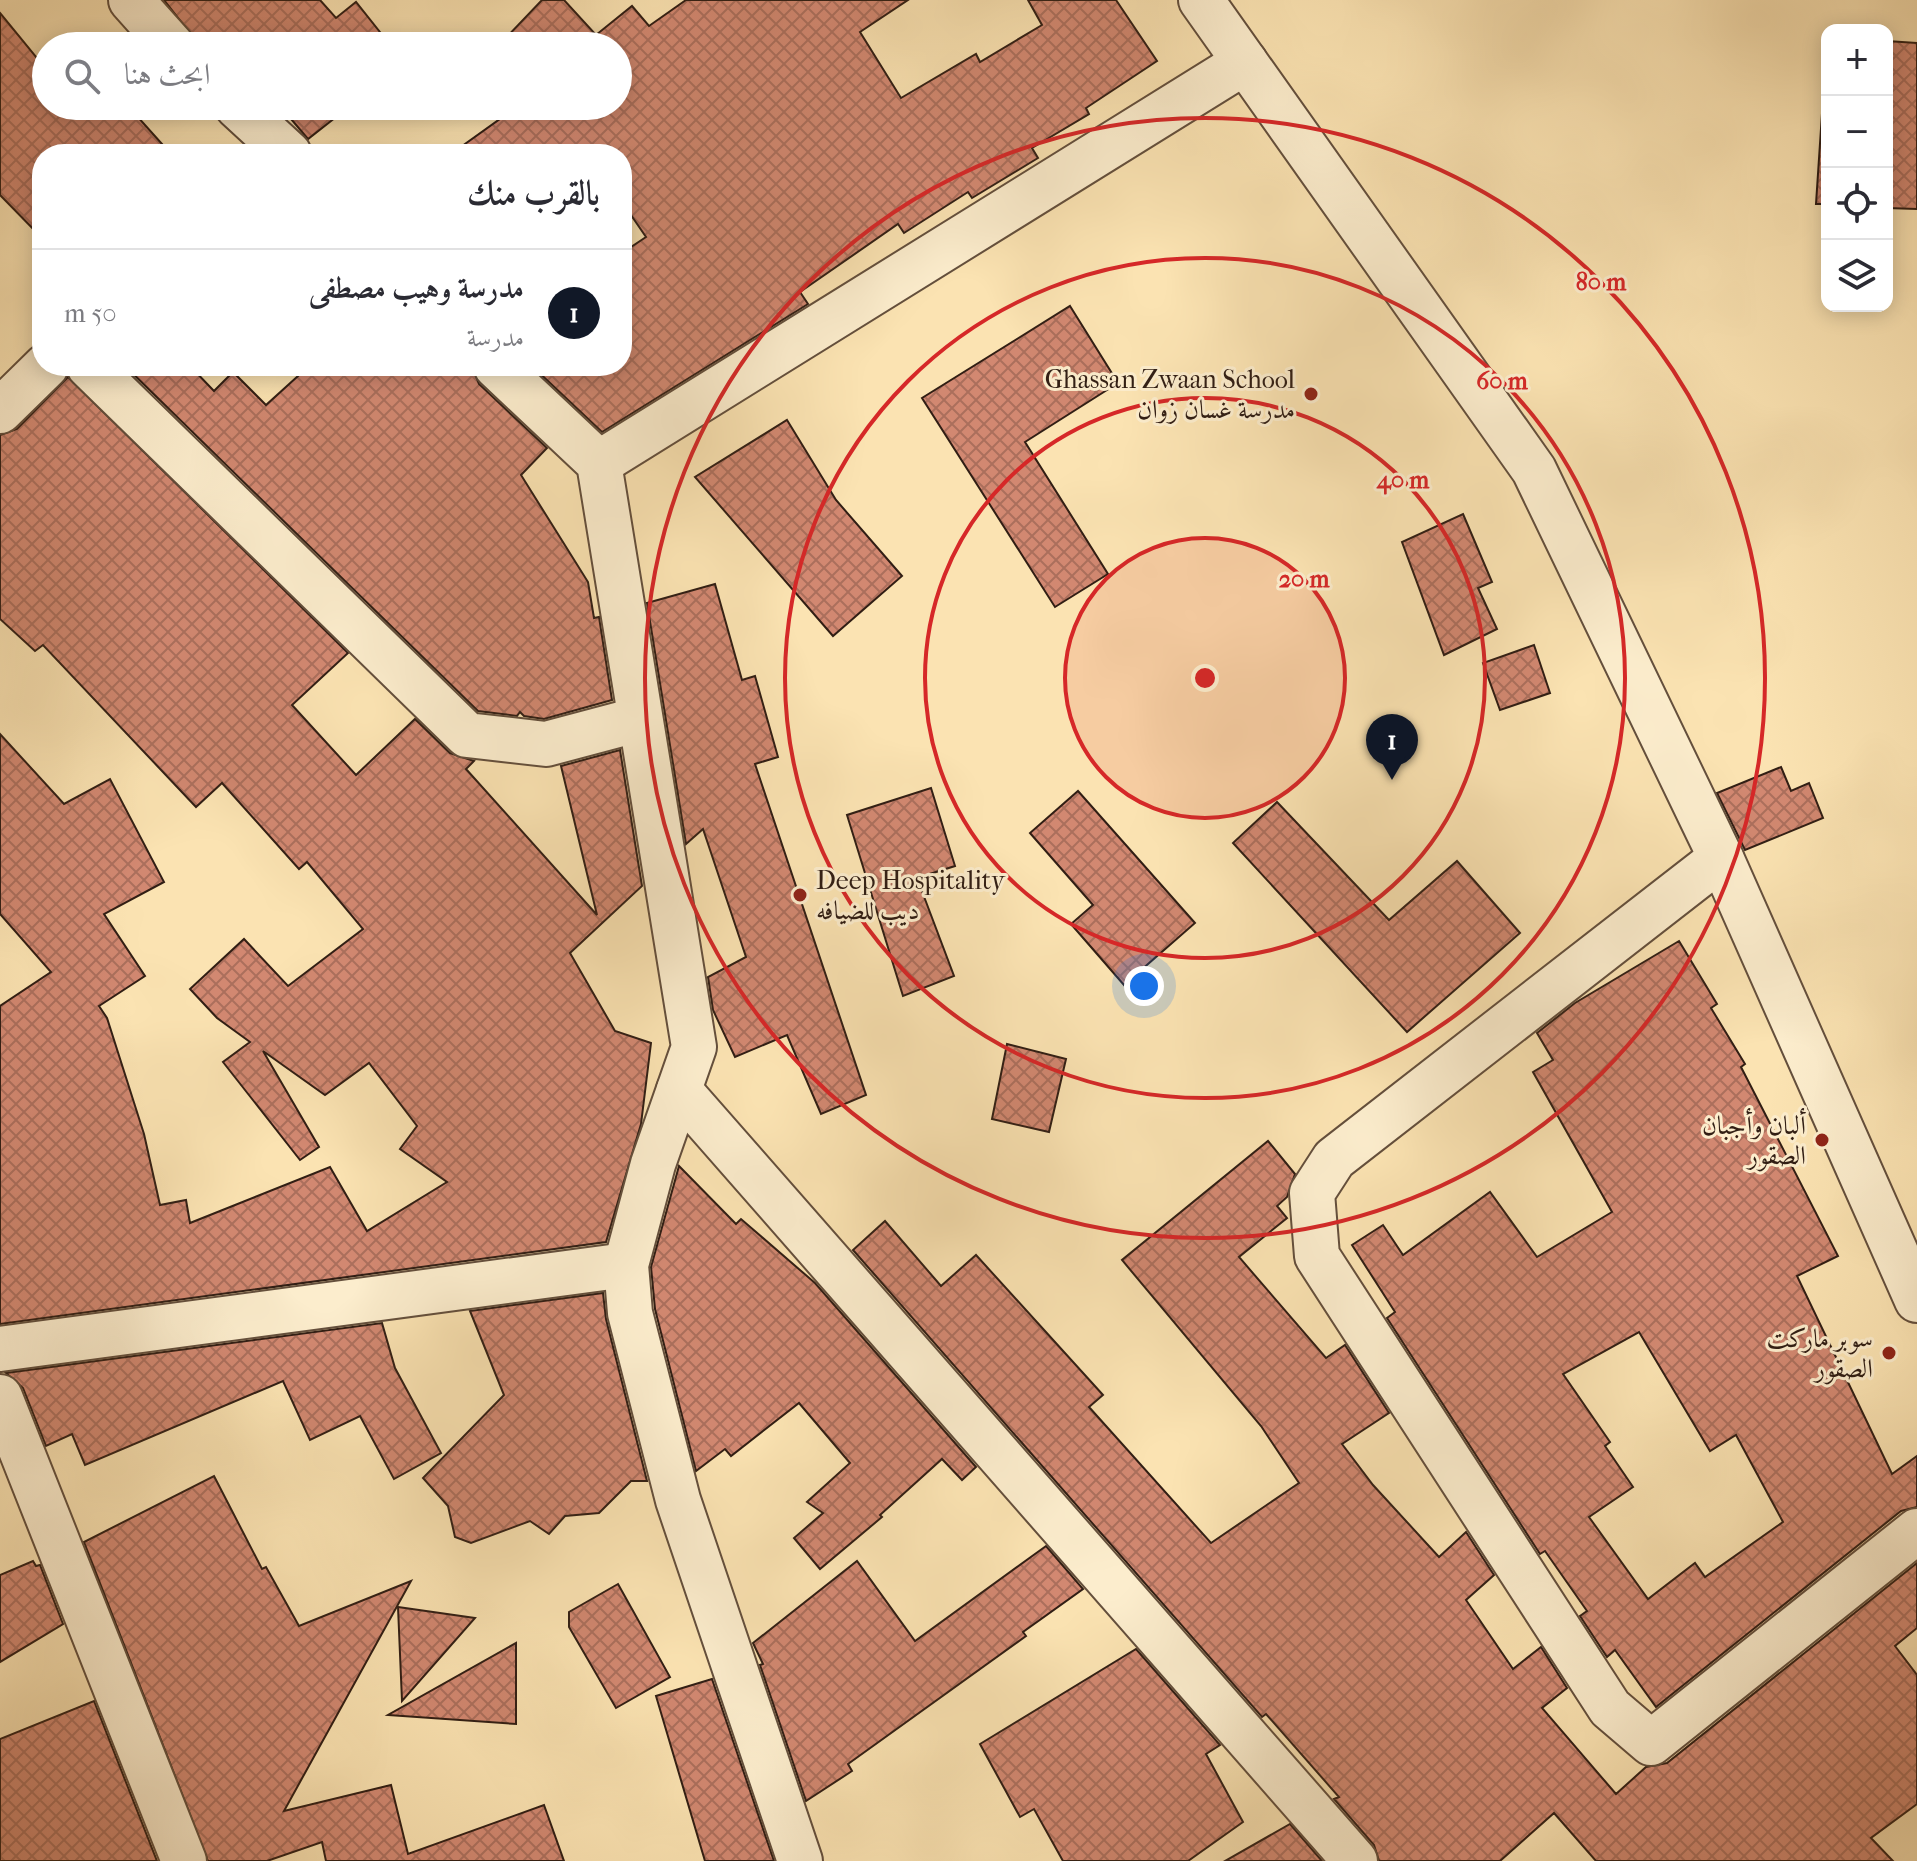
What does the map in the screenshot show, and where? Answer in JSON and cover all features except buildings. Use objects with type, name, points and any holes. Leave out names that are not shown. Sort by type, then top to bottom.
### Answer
[{"type":"street","points":[[131,0],[160,32]]},
{"type":"street","points":[[1201,0],[1534,470],[1904,1248],[1917,1300]]},
{"type":"street","points":[[599,463],[1245,62]]},
{"type":"street","points":[[250,120],[272,144]]},
{"type":"street","points":[[0,411],[36,376]]},
{"type":"street","points":[[99,376],[467,735],[546,744],[640,719]]},
{"type":"street","points":[[507,376],[599,463],[694,1047],[653,1164],[626,1265],[630,1313],[678,1500],[800,1861]]},
{"type":"street","points":[[1721,858],[1334,1159],[1312,1193],[1317,1256],[1610,1708],[1651,1743],[1917,1531]]},
{"type":"street","points":[[679,1090],[1355,1861]]},
{"type":"street","points":[[0,1349],[626,1265]]},
{"type":"street","points":[[0,1397],[184,1861]]},
{"type":"place","name":"Ghassan Zwaan School مدرسة غسان زوان","points":[[1311,394]]},
{"type":"place","name":"مدرسة وهيب مصطفى","points":[[1392,780]]},
{"type":"place","name":"Deep Hospitality ديب للضيافه","points":[[800,895]]},
{"type":"place","name":"ألبان وأجبان الصقور","points":[[1822,1140]]},
{"type":"place","name":"سوبر ماركت الصقور","points":[[1889,1353]]}]
